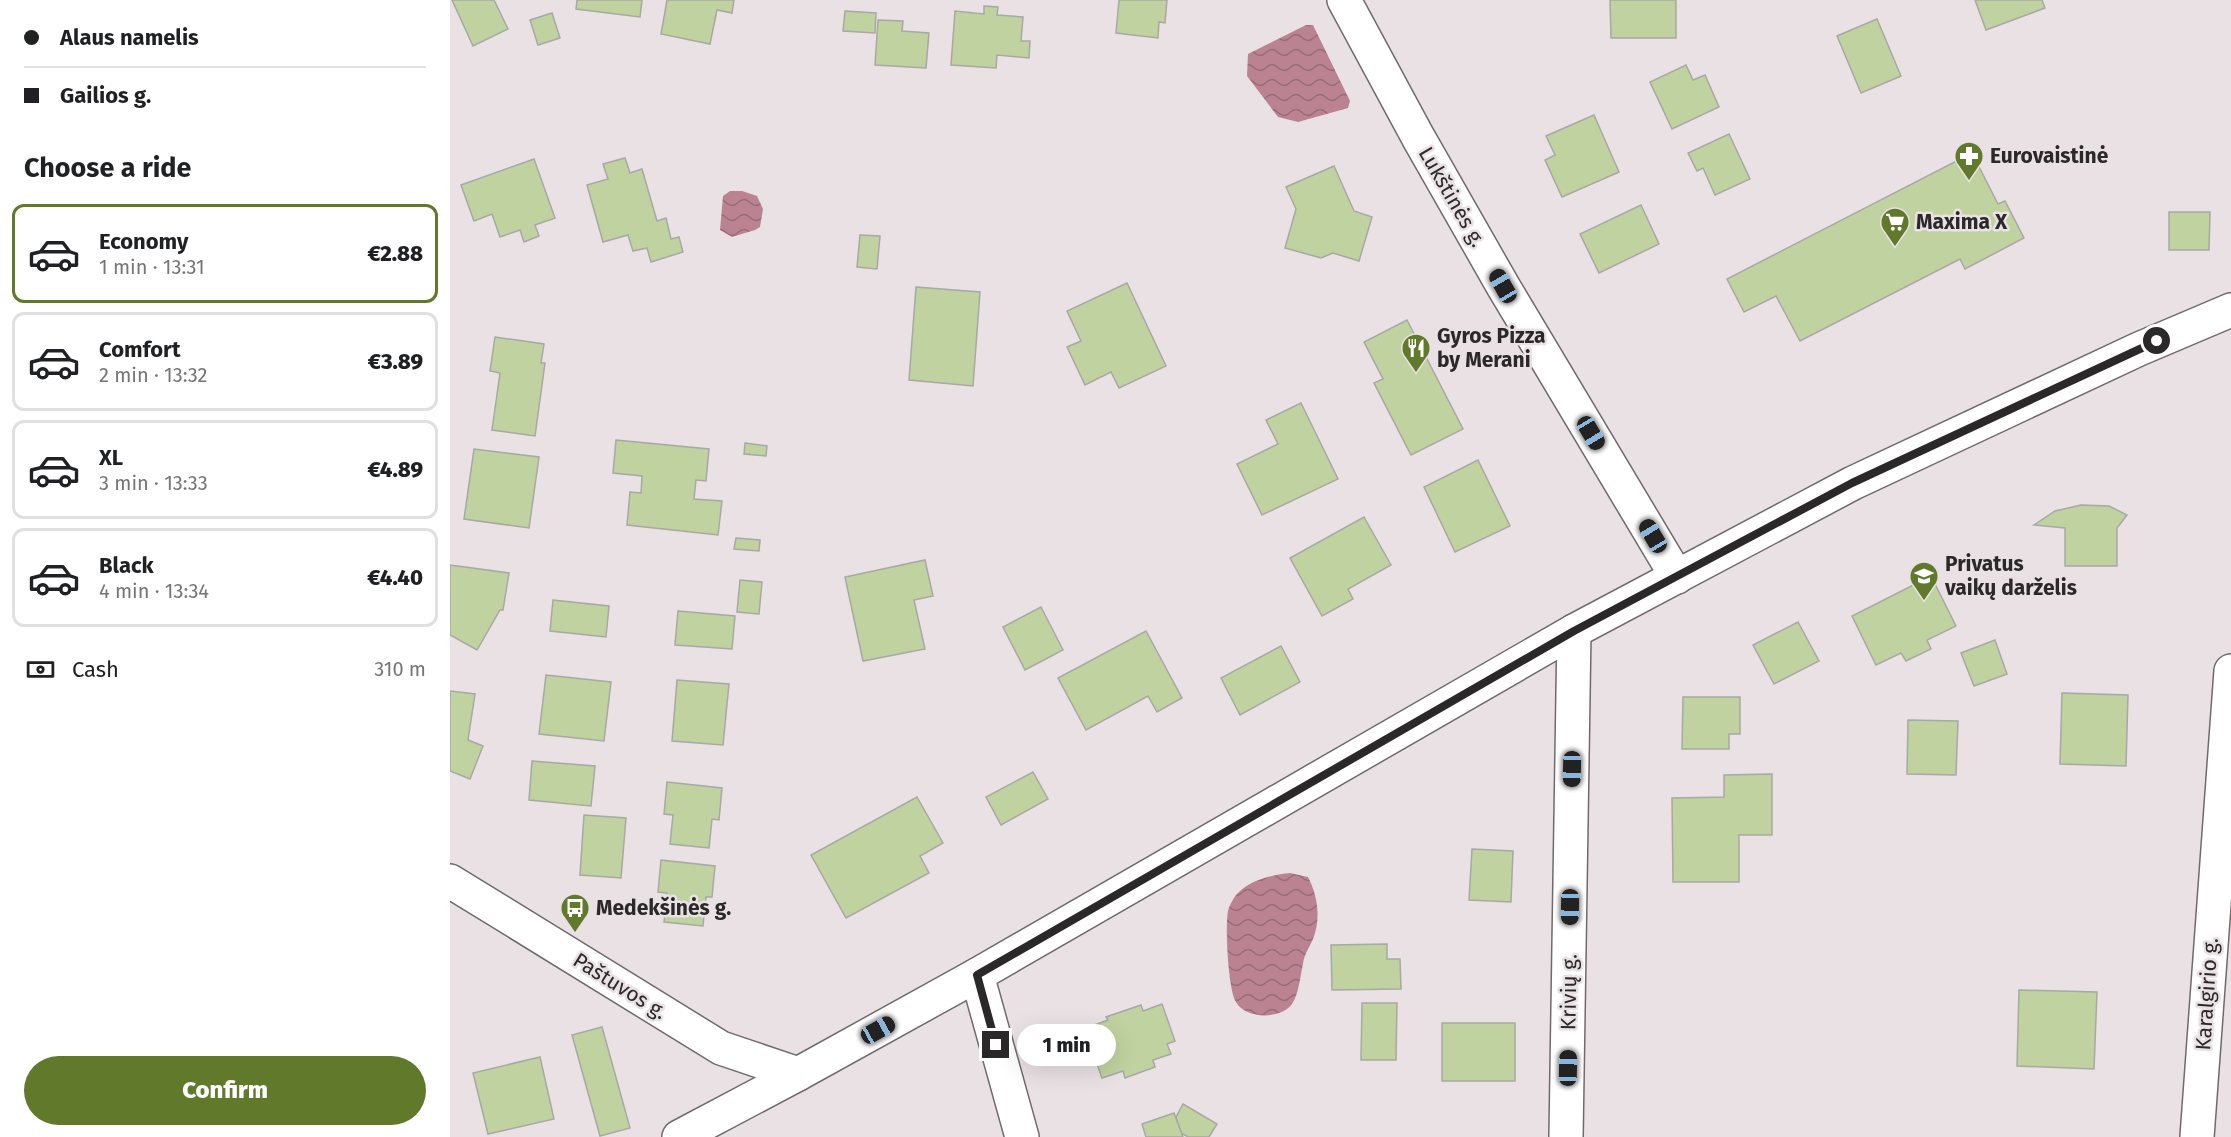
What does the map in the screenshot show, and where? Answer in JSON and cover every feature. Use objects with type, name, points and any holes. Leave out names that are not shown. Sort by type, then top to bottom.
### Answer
[{"type":"street","name":"Lukštinės g.","points":[[1344,0],[1418,137],[1503,286],[1677,577]]},
{"type":"street","points":[[679,1137],[977,975],[1574,631],[1852,483],[2139,350],[2231,310]]},
{"type":"street","name":"Krivių g.","points":[[1566,1137],[1574,631]]},
{"type":"street","name":"Karalgirio g.","points":[[2197,1137],[2231,671]]},
{"type":"street","name":"Paštuvos g.","points":[[450,881],[721,1048],[798,1074]]},
{"type":"street","points":[[977,975],[1022,1137]]},
{"type":"water","points":[[1306,25],[1313,25],[1350,101],[1348,108],[1298,122],[1278,117],[1247,76],[1248,54]]},
{"type":"water","points":[[730,191],[742,191],[757,196],[763,209],[760,227],[732,237],[720,230],[723,196]]},
{"type":"water","points":[[1290,873],[1308,877],[1317,908],[1317,924],[1304,958],[1298,990],[1292,1004],[1280,1013],[1263,1015],[1247,1012],[1236,1002],[1231,985],[1228,958],[1228,911],[1236,896],[1250,884],[1270,876]]},
{"type":"building","points":[[452,0],[494,0],[508,29],[473,46]]},
{"type":"building","points":[[577,0],[642,0],[640,17],[576,9]]},
{"type":"building","points":[[667,0],[734,0],[732,13],[717,10],[710,44],[661,34]]},
{"type":"building","points":[[1119,0],[1167,0],[1165,23],[1159,22],[1158,38],[1116,33]]},
{"type":"building","points":[[1610,0],[1676,0],[1676,38],[1611,38]]},
{"type":"building","points":[[1975,0],[2042,0],[2045,8],[1986,30]]},
{"type":"building","points":[[984,6],[998,7],[997,15],[1023,17],[1021,41],[1030,41],[1029,58],[997,55],[996,68],[951,65],[955,11],[984,14]]},
{"type":"building","points":[[845,11],[876,13],[875,33],[843,31]]},
{"type":"building","points":[[552,13],[560,38],[538,45],[530,20]]},
{"type":"building","points":[[1877,19],[1901,76],[1861,93],[1837,36]]},
{"type":"building","points":[[878,20],[903,21],[902,31],[929,33],[926,68],[875,65]]},
{"type":"building","points":[[1686,65],[1693,80],[1705,75],[1719,107],[1672,129],[1650,82]]},
{"type":"building","points":[[1594,115],[1619,172],[1562,197],[1545,160],[1555,155],[1546,136]]},
{"type":"building","points":[[1729,134],[1750,179],[1715,195],[1703,168],[1697,171],[1688,153]]},
{"type":"building","name":"Maxima X","points":[[1972,153],[1998,204],[2005,201],[2024,238],[1965,269],[1960,259],[1800,341],[1776,296],[1744,312],[1727,279]]},
{"type":"building","points":[[625,158],[630,173],[642,169],[657,221],[666,218],[671,239],[679,237],[683,252],[651,262],[647,248],[633,251],[628,235],[603,242],[587,185],[608,179],[603,164]]},
{"type":"building","points":[[534,159],[555,218],[535,225],[539,236],[524,242],[520,230],[500,237],[492,214],[474,221],[461,185]]},
{"type":"building","points":[[1334,166],[1354,211],[1372,217],[1359,261],[1333,253],[1321,258],[1285,248],[1296,209],[1286,187]]},
{"type":"building","points":[[1641,205],[1659,244],[1599,273],[1580,234]]},
{"type":"building","points":[[2169,212],[2210,212],[2209,250],[2169,250]]},
{"type":"building","points":[[860,235],[880,236],[877,269],[857,267]]},
{"type":"building","points":[[1127,283],[1166,366],[1119,388],[1111,372],[1085,385],[1067,347],[1081,341],[1067,311]]},
{"type":"building","points":[[916,287],[980,292],[973,386],[909,380]]},
{"type":"building","points":[[1407,320],[1463,429],[1411,455],[1374,383],[1383,379],[1364,342]]},
{"type":"building","points":[[495,337],[544,344],[541,363],[545,363],[535,436],[492,430],[500,373],[490,371]]},
{"type":"building","points":[[1301,403],[1338,479],[1262,515],[1237,464],[1278,444],[1266,420]]},
{"type":"building","points":[[616,440],[709,449],[706,481],[696,480],[694,499],[722,501],[718,535],[627,525],[630,492],[641,493],[642,476],[613,473]]},
{"type":"building","points":[[745,443],[767,446],[766,456],[744,454]]},
{"type":"building","points":[[474,449],[539,457],[529,528],[464,519]]},
{"type":"building","points":[[1478,460],[1510,526],[1455,552],[1424,487]]},
{"type":"building","points":[[2081,505],[2109,506],[2127,515],[2117,528],[2117,566],[2065,566],[2065,528],[2034,525],[2055,511]]},
{"type":"building","points":[[1364,517],[1391,565],[1348,589],[1353,599],[1322,616],[1290,558]]},
{"type":"building","points":[[736,538],[760,540],[759,551],[734,549]]},
{"type":"building","points":[[925,560],[933,596],[914,600],[925,649],[863,661],[845,577]]},
{"type":"building","points":[[450,565],[509,573],[503,610],[500,610],[477,650],[450,635]]},
{"type":"building","points":[[1931,576],[1956,626],[1927,640],[1931,649],[1906,661],[1901,653],[1876,665],[1852,616]]},
{"type":"building","points":[[740,580],[762,582],[759,614],[737,612]]},
{"type":"building","points":[[553,600],[609,606],[606,637],[550,631]]},
{"type":"building","points":[[1041,607],[1063,650],[1025,670],[1003,627]]},
{"type":"building","points":[[678,611],[735,616],[732,649],[675,645]]},
{"type":"building","points":[[1798,622],[1819,661],[1774,684],[1753,645]]},
{"type":"building","points":[[1146,631],[1182,698],[1157,712],[1148,696],[1086,730],[1058,678]]},
{"type":"building","points":[[1995,640],[2007,674],[1974,686],[1961,653]]},
{"type":"building","points":[[1281,646],[1300,682],[1240,715],[1221,678]]},
{"type":"building","points":[[546,675],[611,682],[604,741],[539,734]]},
{"type":"building","points":[[677,680],[729,684],[723,745],[672,741]]},
{"type":"building","points":[[450,691],[475,694],[468,740],[483,746],[470,779],[450,771]]},
{"type":"building","points":[[2062,693],[2128,695],[2126,766],[2060,764]]},
{"type":"building","points":[[1683,697],[1740,697],[1740,734],[1729,734],[1729,749],[1682,749]]},
{"type":"building","points":[[1908,720],[1958,721],[1956,775],[1907,774]]},
{"type":"building","points":[[532,761],[595,766],[591,806],[529,800]]},
{"type":"building","points":[[1033,772],[1048,799],[1001,825],[986,797]]},
{"type":"building","points":[[1772,774],[1772,835],[1739,835],[1739,882],[1673,882],[1672,798],[1724,797],[1724,775]]},
{"type":"building","points":[[667,782],[722,788],[719,820],[712,819],[709,848],[670,844],[673,815],[664,814]]},
{"type":"building","points":[[917,797],[943,843],[920,856],[929,873],[846,918],[811,855]]},
{"type":"building","points":[[584,815],[626,818],[621,878],[580,875]]},
{"type":"building","points":[[1472,849],[1513,851],[1511,902],[1469,900]]},
{"type":"building","points":[[661,860],[715,866],[712,897],[706,897],[703,926],[664,922],[667,893],[658,892]]},
{"type":"building","points":[[1387,944],[1387,959],[1400,959],[1401,989],[1332,990],[1331,945]]},
{"type":"building","points":[[2019,990],[2097,992],[2094,1069],[2017,1066]]},
{"type":"building","points":[[1362,1003],[1397,1003],[1396,1060],[1361,1060]]},
{"type":"building","points":[[1162,1004],[1175,1041],[1167,1044],[1171,1054],[1153,1060],[1155,1067],[1125,1078],[1123,1071],[1102,1078],[1094,1056],[1088,1058],[1078,1031],[1108,1020],[1106,1017],[1141,1005],[1143,1011]]},
{"type":"building","points":[[1442,1023],[1515,1023],[1515,1081],[1442,1081]]},
{"type":"building","points":[[602,1027],[630,1128],[600,1136],[572,1035]]},
{"type":"building","points":[[540,1057],[554,1119],[488,1134],[473,1073]]},
{"type":"building","points":[[1183,1104],[1217,1124],[1209,1137],[1188,1137],[1181,1133],[1176,1117]]},
{"type":"building","points":[[1174,1113],[1183,1137],[1146,1137],[1142,1124]]},
{"type":"place","name":"Eurovaistinė","points":[[1969,182]]},
{"type":"place","name":"Maxima X","points":[[1895,248]]},
{"type":"place","name":"Gyros Pizza by Merani","points":[[1416,374]]},
{"type":"place","name":"Privatus vaikų darželis","points":[[1924,602]]},
{"type":"place","name":"Medekšinės g.","points":[[575,934]]},
{"type":"route","points":[[996,1045],[977,975],[1574,631],[1852,483],[2157,341]]}]
